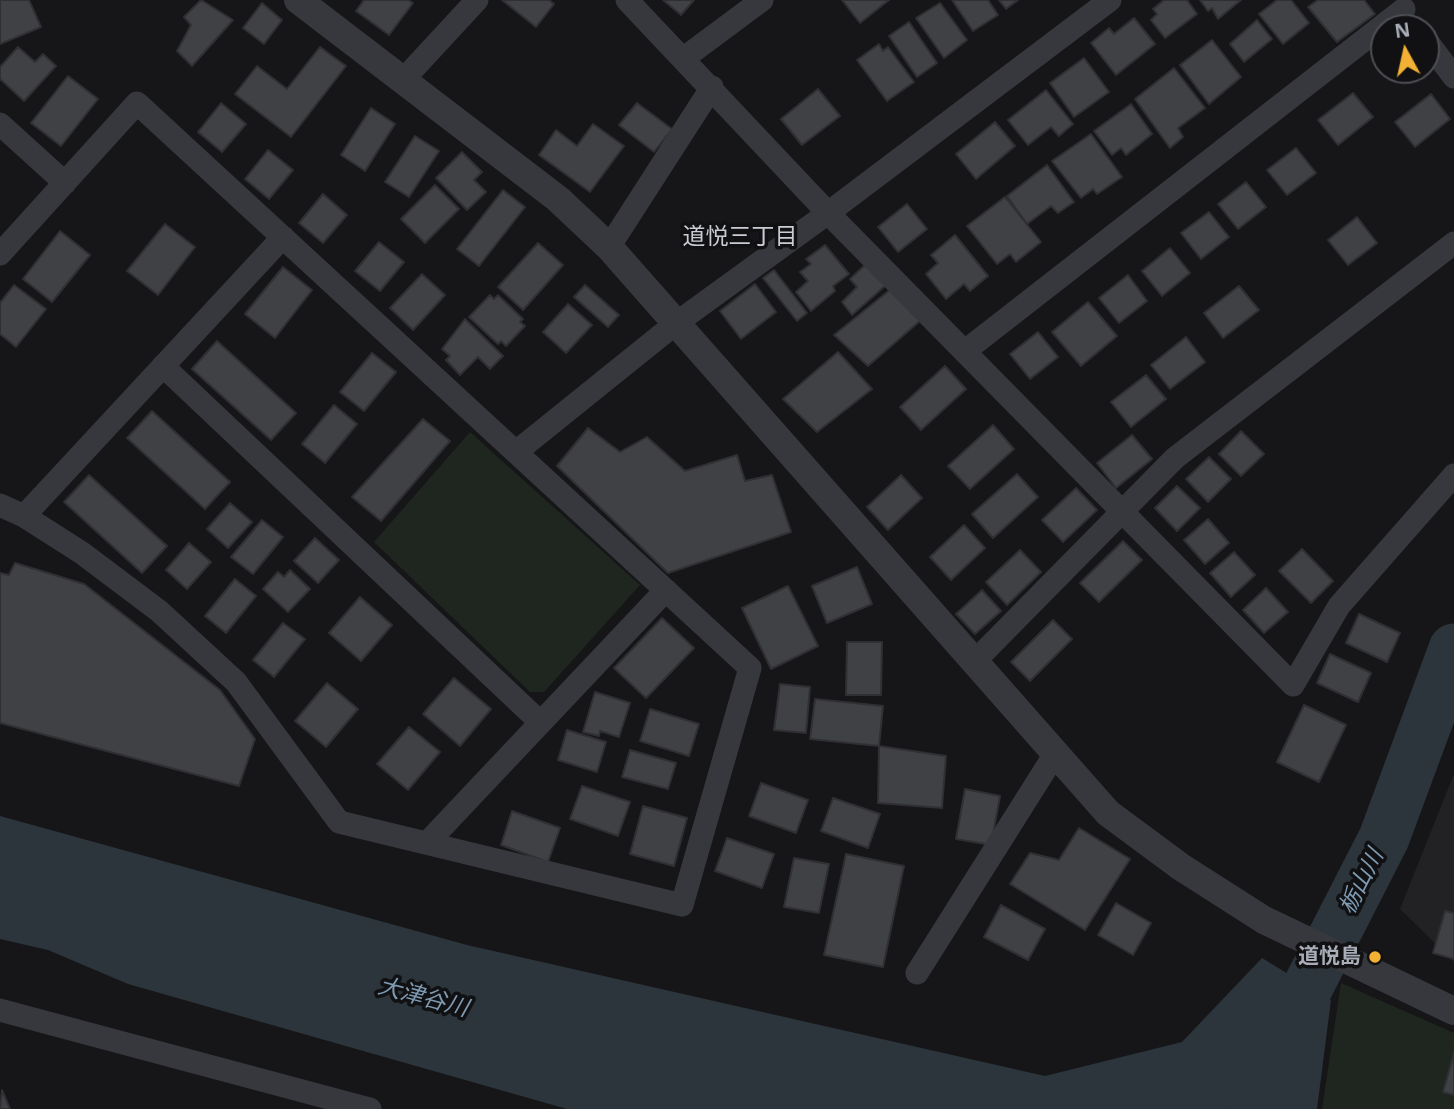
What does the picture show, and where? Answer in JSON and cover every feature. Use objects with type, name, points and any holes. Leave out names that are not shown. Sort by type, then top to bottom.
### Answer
[{"type":"street","points":[[298,0],[558,199],[609,247],[1108,813],[1181,867],[1264,920],[1454,1011]]},
{"type":"street","points":[[403,80],[477,0]]},
{"type":"street","points":[[627,0],[712,87],[828,213],[1293,685],[1339,606],[1454,475]]},
{"type":"street","points":[[684,58],[762,0]]},
{"type":"street","points":[[516,452],[675,324],[828,213],[1110,0]]},
{"type":"street","points":[[965,351],[1400,5]]},
{"type":"street","points":[[1440,58],[1454,77]]},
{"type":"street","points":[[609,247],[712,87]]},
{"type":"street","points":[[0,254],[137,103],[750,668],[682,905],[339,822],[236,682],[159,611],[82,553],[24,516],[0,505]]},
{"type":"street","points":[[0,124],[65,183]]},
{"type":"street","points":[[24,516],[283,237]]},
{"type":"street","points":[[974,662],[1175,458],[1454,243]]},
{"type":"street","points":[[163,366],[541,722]]},
{"type":"street","points":[[427,843],[666,590]]},
{"type":"street","points":[[917,973],[1055,754]]},
{"type":"street","points":[[0,1010],[370,1109]]},
{"type":"shaded area","points":[[470,432],[640,585],[544,692],[530,692],[374,542]]},
{"type":"shaded area","points":[[1454,774],[1454,962],[1400,909]]},
{"type":"shaded area","points":[[1341,983],[1454,1033],[1454,1109],[1322,1109]]},
{"type":"water","name":"大津谷川","points":[[0,816],[467,945],[1045,1076],[1182,1042],[1262,958],[1331,1000],[1317,1109],[567,1109],[128,984],[48,950],[0,939]]},
{"type":"building","points":[[0,0],[29,0],[41,27],[0,44]]},
{"type":"building","points":[[201,0],[233,20],[192,66],[177,51],[191,25],[184,17]]},
{"type":"building","points":[[364,0],[408,0],[413,3],[389,35],[356,11]]},
{"type":"building","points":[[502,0],[549,0],[554,4],[536,27]]},
{"type":"building","points":[[663,0],[694,0],[681,15]]},
{"type":"building","points":[[842,0],[889,0],[860,23]]},
{"type":"building","points":[[952,0],[988,0],[998,15],[973,31]]},
{"type":"building","points":[[999,0],[1018,0],[1006,9]]},
{"type":"building","points":[[1164,0],[1187,0],[1197,14],[1165,38],[1151,20],[1157,14],[1153,9]]},
{"type":"building","points":[[1200,0],[1241,0],[1218,19],[1212,8],[1208,11]]},
{"type":"building","points":[[1277,0],[1291,0],[1309,23],[1283,44],[1259,14]]},
{"type":"building","points":[[1318,0],[1364,0],[1375,14],[1370,14],[1370,18],[1337,42],[1308,7]]},
{"type":"building","points":[[262,3],[282,20],[264,44],[243,28]]},
{"type":"building","points":[[940,3],[967,40],[944,58],[916,18]]},
{"type":"building","points":[[1134,18],[1155,44],[1116,75],[1091,43],[1109,28],[1114,34]]},
{"type":"building","points":[[1257,20],[1272,39],[1244,62],[1230,44]]},
{"type":"building","points":[[909,22],[937,63],[917,77],[889,36]]},
{"type":"building","points":[[1212,40],[1241,77],[1209,104],[1180,65]]},
{"type":"building","points":[[879,44],[883,51],[888,47],[914,82],[887,101],[857,60]]},
{"type":"building","points":[[18,47],[35,62],[43,54],[56,66],[24,101],[0,79],[0,67]]},
{"type":"building","points":[[320,47],[346,66],[291,137],[235,94],[257,66],[287,89]]},
{"type":"building","points":[[1084,58],[1109,92],[1074,117],[1050,83]]},
{"type":"building","points":[[1174,68],[1205,108],[1178,128],[1183,137],[1170,148],[1135,99]]},
{"type":"building","points":[[68,76],[98,99],[61,146],[31,123]]},
{"type":"building","points":[[818,89],[840,116],[802,145],[781,119]]},
{"type":"building","points":[[1046,90],[1073,124],[1059,136],[1051,127],[1028,145],[1008,120]]},
{"type":"building","points":[[1353,93],[1373,117],[1338,145],[1318,120]]},
{"type":"building","points":[[1431,94],[1450,119],[1415,147],[1395,122]]},
{"type":"building","points":[[221,103],[246,124],[222,152],[198,132]]},
{"type":"building","points":[[637,103],[672,129],[654,152],[619,125]]},
{"type":"building","points":[[1131,104],[1152,134],[1126,155],[1121,148],[1112,155],[1094,131]]},
{"type":"building","points":[[371,108],[395,124],[365,171],[341,155]]},
{"type":"building","points":[[995,122],[1015,146],[976,179],[956,154]]},
{"type":"building","points":[[593,124],[624,146],[590,192],[539,155],[556,130],[577,146]]},
{"type":"building","points":[[1091,134],[1122,177],[1097,194],[1093,189],[1081,198],[1052,161]]},
{"type":"building","points":[[415,136],[439,151],[409,197],[385,182]]},
{"type":"building","points":[[1296,148],[1316,173],[1287,195],[1267,170]]},
{"type":"building","points":[[268,150],[293,170],[269,199],[245,179]]},
{"type":"building","points":[[462,152],[482,172],[474,180],[486,192],[467,210],[436,178]]},
{"type":"building","points":[[1047,165],[1074,202],[1058,213],[1051,206],[1027,224],[1007,196]]},
{"type":"building","points":[[1246,182],[1266,207],[1238,229],[1218,204]]},
{"type":"building","points":[[435,185],[459,209],[425,243],[401,219]]},
{"type":"building","points":[[503,190],[525,207],[479,266],[457,249]]},
{"type":"building","points":[[323,194],[347,215],[323,243],[299,223]]},
{"type":"building","points":[[1005,197],[1041,242],[1016,262],[1010,254],[997,264],[967,226]]},
{"type":"building","points":[[907,204],[927,229],[898,252],[878,227]]},
{"type":"building","points":[[1209,212],[1229,237],[1201,259],[1181,233]]},
{"type":"building","points":[[1357,217],[1377,243],[1348,265],[1328,240]]},
{"type":"building","points":[[165,224],[195,247],[158,295],[127,271]]},
{"type":"building","points":[[60,231],[90,255],[52,302],[23,279]]},
{"type":"building","points":[[955,235],[988,276],[970,291],[964,284],[946,299],[926,274],[938,263],[931,255]]},
{"type":"building","points":[[379,242],[404,262],[380,291],[355,271]]},
{"type":"building","points":[[538,243],[563,265],[523,310],[498,287]]},
{"type":"building","points":[[825,245],[849,274],[833,286],[835,291],[811,311],[796,292],[808,281],[800,272],[811,264],[806,259]]},
{"type":"building","points":[[1170,248],[1190,273],[1162,296],[1142,271]]},
{"type":"building","points":[[866,264],[886,285],[852,315],[842,302],[857,287],[850,279]]},
{"type":"building","points":[[283,267],[312,290],[275,338],[245,314]]},
{"type":"building","points":[[774,270],[807,313],[797,321],[763,278]]},
{"type":"building","points":[[422,274],[445,295],[413,330],[390,308]]},
{"type":"building","points":[[1128,275],[1147,301],[1119,323],[1099,298]]},
{"type":"building","points":[[755,284],[776,312],[741,339],[720,311]]},
{"type":"building","points":[[14,285],[46,309],[16,347],[0,334],[0,303]]},
{"type":"building","points":[[585,285],[619,315],[608,327],[574,297]]},
{"type":"building","points":[[1239,286],[1259,310],[1223,338],[1204,313]]},
{"type":"building","points":[[891,289],[921,320],[868,366],[834,335]]},
{"type":"building","points":[[490,295],[494,299],[498,295],[523,319],[520,322],[525,326],[506,346],[501,341],[498,344],[469,317]]},
{"type":"building","points":[[1088,302],[1117,336],[1081,366],[1052,332]]},
{"type":"building","points":[[568,304],[592,325],[566,353],[543,332]]},
{"type":"building","points":[[465,319],[503,356],[490,369],[478,357],[460,375],[446,360],[450,356],[442,349]]},
{"type":"building","points":[[1038,332],[1058,357],[1030,379],[1010,354]]},
{"type":"building","points":[[1186,337],[1205,362],[1170,389],[1151,365]]},
{"type":"building","points":[[217,341],[296,413],[271,440],[192,369]]},
{"type":"building","points":[[838,352],[872,389],[817,432],[783,399]]},
{"type":"building","points":[[372,353],[396,372],[364,411],[340,392]]},
{"type":"building","points":[[945,366],[966,389],[921,430],[900,407]]},
{"type":"building","points":[[1146,375],[1166,399],[1131,427],[1111,402]]},
{"type":"building","points":[[334,405],[357,424],[325,463],[302,444]]},
{"type":"building","points":[[152,411],[230,482],[205,509],[127,438]]},
{"type":"building","points":[[423,419],[450,441],[381,521],[352,497]]},
{"type":"building","points":[[993,425],[1014,449],[970,489],[948,466]]},
{"type":"building","points":[[588,428],[620,452],[647,437],[685,471],[737,455],[745,481],[772,475],[791,532],[668,573],[557,466]]},
{"type":"building","points":[[1241,431],[1264,454],[1241,476],[1219,454]]},
{"type":"building","points":[[1132,435],[1152,459],[1116,488],[1097,463]]},
{"type":"building","points":[[1209,457],[1231,479],[1208,502],[1186,479]]},
{"type":"building","points":[[1017,474],[1038,497],[993,538],[972,514]]},
{"type":"building","points":[[89,475],[167,546],[142,573],[64,502]]},
{"type":"building","points":[[901,475],[922,498],[888,530],[867,507]]},
{"type":"building","points":[[1177,486],[1200,508],[1177,531],[1155,508]]},
{"type":"building","points":[[1076,488],[1097,510],[1063,542],[1042,520]]},
{"type":"building","points":[[230,503],[252,522],[228,548],[207,529]]},
{"type":"building","points":[[1208,519],[1229,543],[1205,564],[1184,540]]},
{"type":"building","points":[[262,520],[283,537],[253,574],[231,557]]},
{"type":"building","points":[[964,525],[985,548],[951,580],[930,557]]},
{"type":"building","points":[[315,538],[339,560],[318,583],[294,561]]},
{"type":"building","points":[[1123,541],[1142,560],[1099,602],[1080,583]]},
{"type":"building","points":[[189,543],[211,562],[187,589],[166,570]]},
{"type":"building","points":[[1302,549],[1333,581],[1311,603],[1279,571]]},
{"type":"building","points":[[1020,550],[1041,572],[1007,605],[986,582]]},
{"type":"building","points":[[1234,552],[1255,575],[1231,597],[1210,573]]},
{"type":"building","points":[[15,563],[84,584],[220,690],[255,739],[239,786],[0,723],[0,573],[9,575]]},
{"type":"building","points":[[857,567],[872,604],[827,623],[812,586]]},
{"type":"building","points":[[290,570],[310,589],[288,612],[263,589],[278,572],[284,577]]},
{"type":"building","points":[[235,579],[256,596],[226,633],[205,616]]},
{"type":"building","points":[[788,586],[818,646],[771,669],[742,608]]},
{"type":"building","points":[[1266,588],[1288,612],[1264,633],[1243,610]]},
{"type":"building","points":[[982,590],[1001,611],[975,634],[956,614]]},
{"type":"building","points":[[360,597],[392,625],[361,661],[329,633]]},
{"type":"building","points":[[1359,614],[1400,633],[1387,662],[1346,643]]},
{"type":"building","points":[[662,618],[694,648],[646,698],[614,668]]},
{"type":"building","points":[[1053,620],[1072,639],[1030,681],[1011,662]]},
{"type":"building","points":[[283,623],[305,639],[274,677],[253,660]]},
{"type":"building","points":[[847,642],[882,642],[881,695],[846,695]]},
{"type":"building","points":[[1330,654],[1371,673],[1358,702],[1317,683]]},
{"type":"building","points":[[454,678],[491,709],[460,746],[423,714]]},
{"type":"building","points":[[327,683],[358,709],[326,747],[295,721]]},
{"type":"building","points":[[780,684],[810,687],[806,733],[774,730]]},
{"type":"building","points":[[595,692],[630,703],[619,737],[600,731],[599,736],[583,732]]},
{"type":"building","points":[[815,699],[883,706],[879,746],[810,739]]},
{"type":"building","points":[[1304,705],[1346,725],[1319,782],[1277,762]]},
{"type":"building","points":[[650,709],[699,724],[689,756],[640,741]]},
{"type":"building","points":[[409,727],[440,752],[408,790],[377,764]]},
{"type":"building","points":[[567,730],[606,742],[597,772],[558,760]]},
{"type":"building","points":[[879,746],[946,756],[942,808],[878,803]]},
{"type":"building","points":[[630,750],[676,763],[668,789],[622,777]]},
{"type":"building","points":[[761,783],[808,800],[796,833],[749,816]]},
{"type":"building","points":[[582,786],[630,802],[618,836],[570,819]]},
{"type":"building","points":[[965,789],[1000,796],[991,845],[956,839]]},
{"type":"building","points":[[833,798],[880,814],[868,848],[821,831]]},
{"type":"building","points":[[643,806],[687,818],[674,866],[630,854]]},
{"type":"building","points":[[512,811],[560,828],[548,862],[501,845]]},
{"type":"building","points":[[1079,828],[1130,859],[1085,930],[1010,884],[1030,853],[1059,860]]},
{"type":"building","points":[[727,838],[774,854],[762,888],[715,871]]},
{"type":"building","points":[[846,854],[904,866],[883,967],[824,955]]},
{"type":"building","points":[[794,858],[829,864],[819,913],[784,907]]},
{"type":"building","points":[[1116,903],[1151,923],[1133,955],[1098,935]]},
{"type":"building","points":[[1001,905],[1045,929],[1028,960],[984,937]]},
{"type":"building","points":[[1445,911],[1454,913],[1454,959],[1433,953]]},
{"type":"building","points":[[1454,1053],[1454,1095],[1443,1092]]},
{"type":"building","points":[[2,1090],[10,1109],[0,1109]]},
{"type":"waterway","name":"栃山川","points":[[1257,1109],[1274,1053],[1384,838],[1454,649]]},
{"type":"place","name":"道悦島","points":[[1375,957]]},
{"type":"district","name":"道悦三丁目","points":[[740,237]]}]
